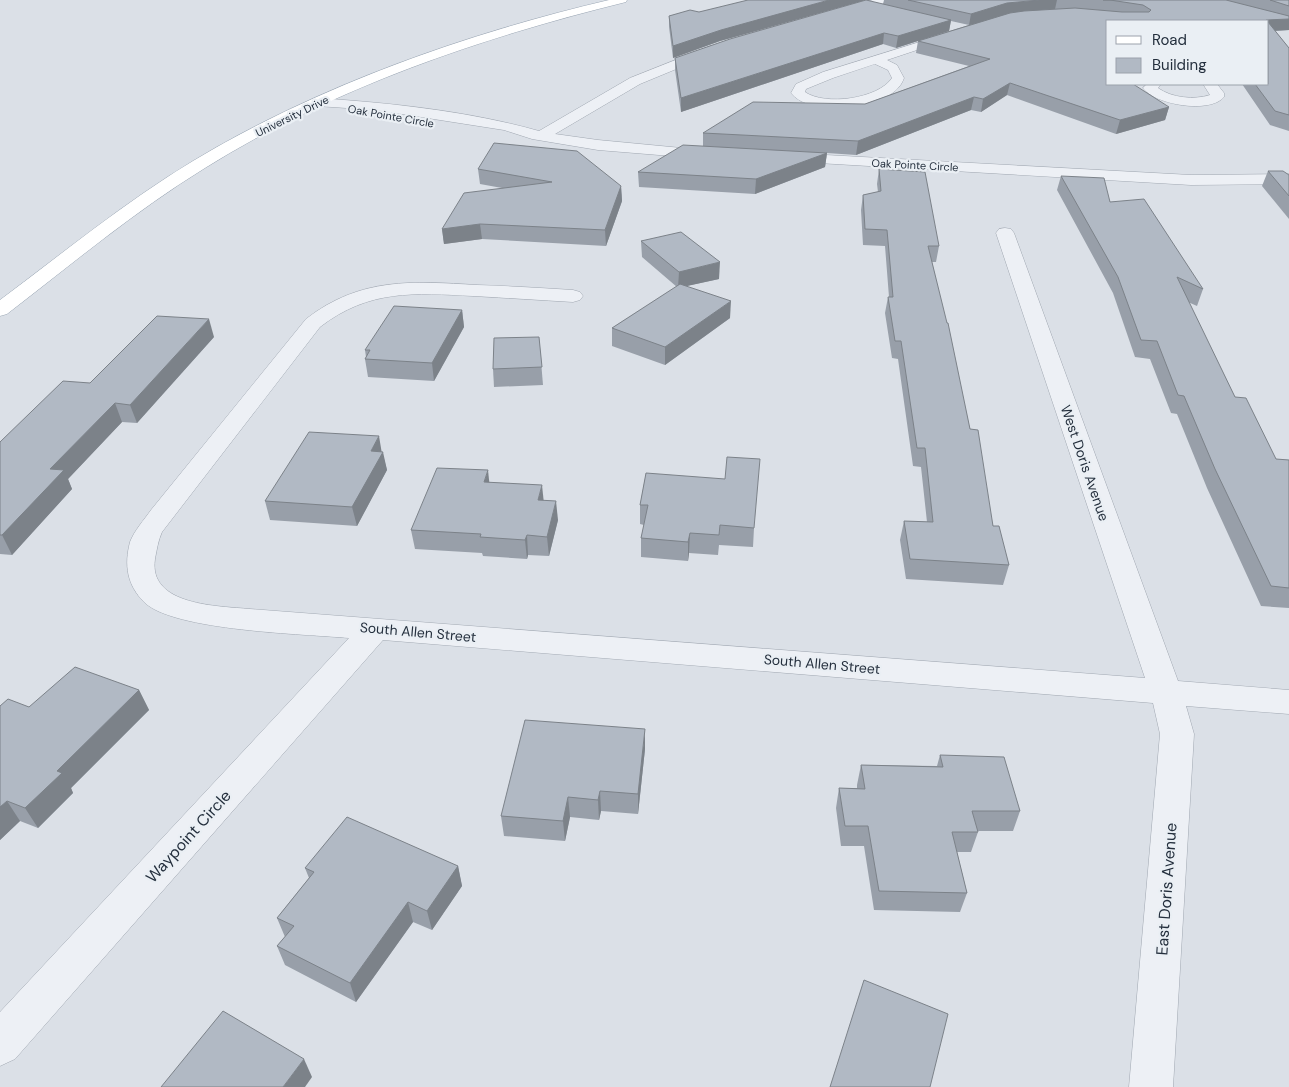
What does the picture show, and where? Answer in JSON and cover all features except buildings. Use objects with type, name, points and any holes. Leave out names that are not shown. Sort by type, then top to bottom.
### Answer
[{"type":"main road","name":"University Drive","points":[[0,310],[101,233],[198,165],[317,102],[414,61],[454,47],[529,23],[622,0]]},
{"type":"street","points":[[826,17],[864,6],[884,5]]},
{"type":"street","points":[[877,60],[893,68],[898,78],[894,86],[881,93],[852,102],[836,104],[812,101],[798,93],[801,87],[808,83],[877,60],[956,29]]},
{"type":"street","points":[[541,136],[635,81],[692,57],[725,46]]},
{"type":"street","points":[[1154,85],[1150,88],[1158,95],[1176,100],[1200,102],[1217,97],[1217,93],[1211,85]]},
{"type":"street","name":"Oak Pointe Circle","points":[[317,102],[356,111],[495,134],[541,136],[638,150],[722,155]]},
{"type":"street","name":"Oak Pointe Circle","points":[[778,158],[1191,180],[1289,180]]},
{"type":"street","name":"West Doris Avenue","points":[[1005,233],[1166,692]]},
{"type":"street","name":"South Allen Street","points":[[573,296],[414,287],[394,288],[359,296],[327,312],[313,323],[160,516],[144,541],[140,563],[141,580],[152,594],[168,605],[196,613],[1289,702]]},
{"type":"street","name":"Waypoint Circle","points":[[0,1044],[376,628]]},
{"type":"street","name":"East Doris Avenue","points":[[1151,1087],[1177,734],[1166,692]]}]
